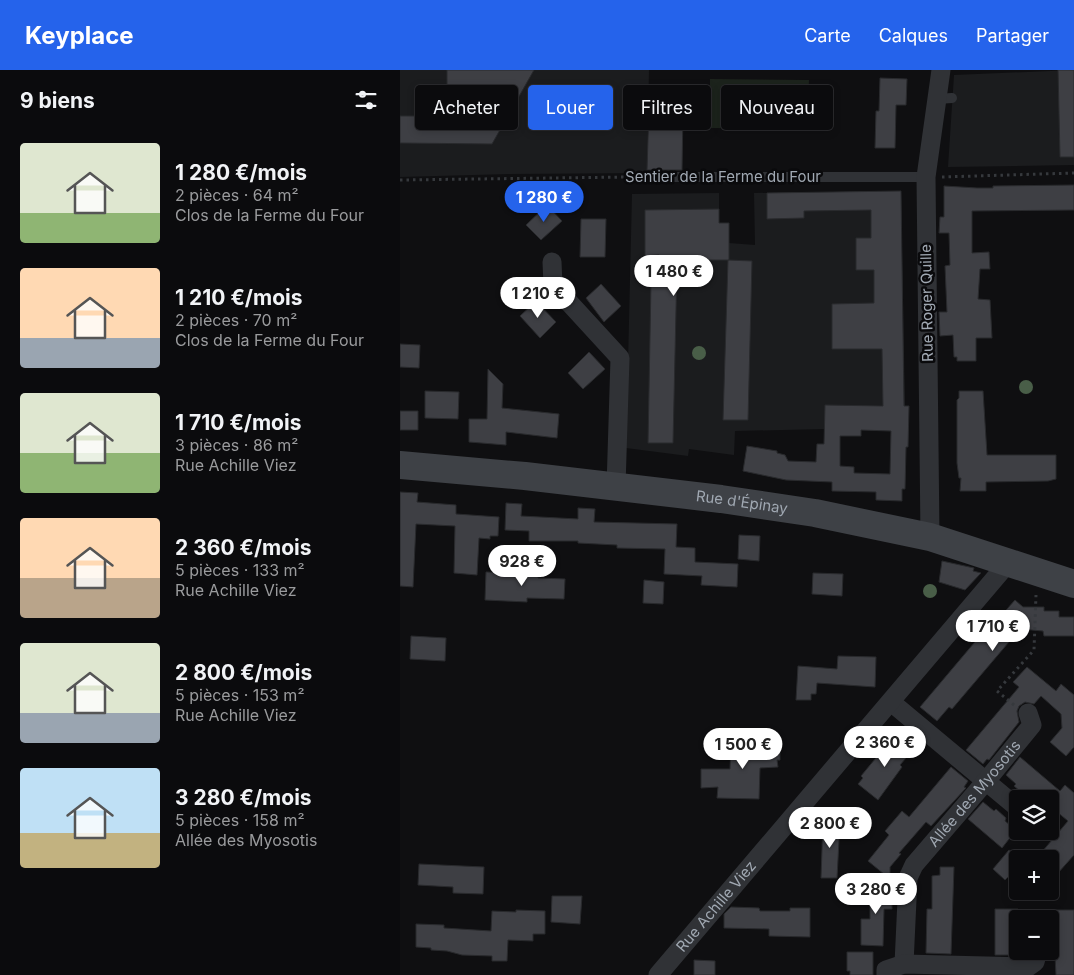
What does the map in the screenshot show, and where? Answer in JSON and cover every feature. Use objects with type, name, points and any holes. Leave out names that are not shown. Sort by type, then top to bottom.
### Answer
[{"type":"main road","name":"Rue d'Épinay","points":[[400,465],[494,473],[721,499],[815,513],[930,537],[1074,584]]},
{"type":"street","name":"Rue Roger Quille","points":[[930,537],[926,178],[945,98],[941,70]]},
{"type":"street","points":[[552,262],[553,285],[620,358],[616,487]]},
{"type":"street","name":"Rue Achille Viez","points":[[658,975],[1008,563]]},
{"type":"street","points":[[891,702],[1009,801]]},
{"type":"street","name":"Allée des Myosotis","points":[[904,964],[908,878],[914,865],[986,782],[1032,725],[1028,713]]},
{"type":"street","points":[[886,975],[886,970],[904,964],[1028,967],[1036,960]]},
{"type":"lane","name":"Sentier de la Ferme du Four","points":[[642,177],[926,178]]},
{"type":"path","points":[[926,178],[1074,173]]},
{"type":"path","name":"Sentier de la Ferme du Four","points":[[400,180],[642,177]]},
{"type":"path","points":[[1028,713],[1020,710],[997,691],[1034,650],[1036,590],[1040,573]]},
{"type":"shaded area","points":[[400,70],[649,70],[649,85],[623,85],[623,130],[648,130],[647,173],[400,177]]},
{"type":"shaded area","points":[[1074,70],[1074,165],[948,167],[954,75]]},
{"type":"shaded area","points":[[710,79],[809,80],[809,85],[721,85],[721,128],[711,128]]},
{"type":"shaded area","points":[[901,191],[905,406],[826,405],[825,429],[735,431],[734,455],[689,449],[688,456],[626,448],[632,194],[719,193],[719,223],[729,243],[755,245],[754,193]]},
{"type":"building","points":[[447,70],[534,70],[518,98],[518,85],[447,85]]},
{"type":"building","points":[[1058,70],[1074,70],[1074,157],[1060,157]]},
{"type":"building","points":[[880,78],[907,79],[906,105],[896,105],[895,148],[875,148],[876,111],[879,111]]},
{"type":"building","points":[[400,116],[415,116],[415,130],[500,130],[492,144],[400,143]]},
{"type":"building","points":[[648,130],[683,130],[682,170],[647,170]]},
{"type":"building","points":[[1074,185],[1074,210],[972,211],[972,253],[989,252],[990,269],[980,269],[978,299],[990,300],[992,338],[976,338],[976,361],[957,361],[957,357],[954,357],[953,335],[940,336],[939,312],[947,312],[945,266],[950,265],[949,233],[939,233],[940,217],[944,217],[944,186],[993,188],[993,186]]},
{"type":"building","points":[[901,191],[904,406],[909,406],[905,489],[902,489],[902,501],[876,500],[876,492],[832,491],[832,482],[786,480],[743,471],[747,446],[777,451],[777,453],[785,455],[788,461],[816,462],[817,444],[824,444],[825,405],[883,406],[882,349],[832,349],[832,304],[874,303],[874,270],[856,270],[856,238],[871,238],[871,210],[804,211],[804,218],[767,219],[767,193]],"holes":[[[861,430],[891,431],[890,474],[854,473],[854,467],[840,466],[840,436],[861,436]]]},
{"type":"building","points":[[547,205],[562,221],[541,240],[526,225]]},
{"type":"building","points":[[719,209],[719,223],[729,223],[729,260],[694,260],[695,265],[677,265],[673,443],[648,443],[651,283],[661,284],[659,255],[645,256],[645,210]]},
{"type":"building","points":[[581,219],[606,219],[605,257],[580,257]]},
{"type":"building","points":[[728,260],[752,261],[748,420],[723,420]]},
{"type":"building","points":[[601,284],[621,306],[604,322],[586,298]]},
{"type":"building","points":[[536,301],[556,322],[540,338],[520,316]]},
{"type":"building","points":[[400,344],[420,345],[419,368],[400,367]]},
{"type":"building","points":[[589,352],[605,369],[583,389],[568,373]]},
{"type":"building","points":[[488,369],[503,384],[502,408],[559,414],[557,438],[506,432],[506,445],[469,442],[469,419],[487,419]]},
{"type":"building","points":[[425,391],[459,392],[458,419],[425,418]]},
{"type":"building","points":[[959,391],[983,391],[987,455],[1056,455],[1056,479],[1048,481],[986,482],[986,491],[960,491],[961,478],[959,478],[957,463],[957,400],[959,398]]},
{"type":"building","points":[[400,411],[418,411],[418,430],[400,430]]},
{"type":"building","points":[[400,492],[418,493],[417,502],[456,505],[456,514],[499,517],[498,536],[490,536],[490,539],[479,538],[477,575],[454,573],[455,526],[416,524],[413,587],[400,586]]},
{"type":"building","points":[[506,503],[522,504],[521,516],[578,519],[578,508],[595,509],[594,522],[677,524],[676,547],[695,548],[695,562],[738,564],[737,587],[701,585],[702,576],[664,574],[665,549],[617,548],[617,545],[578,543],[578,541],[529,541],[529,531],[505,530]]},
{"type":"building","points":[[739,535],[760,536],[759,561],[738,559]]},
{"type":"building","points":[[942,561],[974,568],[973,571],[981,573],[965,590],[939,582]]},
{"type":"building","points":[[486,572],[538,573],[538,578],[565,579],[564,599],[527,598],[527,602],[485,600]]},
{"type":"building","points":[[813,573],[843,574],[842,596],[812,594]]},
{"type":"building","points":[[644,580],[664,582],[663,604],[643,603]]},
{"type":"building","points":[[1015,600],[1023,607],[1044,607],[1044,611],[1059,611],[1059,617],[1074,617],[1074,636],[1044,636],[1043,631],[1020,629],[952,709],[949,707],[937,721],[920,707],[996,617],[999,618]]},
{"type":"building","points":[[411,636],[446,638],[445,661],[410,659]]},
{"type":"building","points":[[838,656],[876,657],[875,687],[817,683],[816,694],[811,694],[811,700],[796,700],[798,666],[837,669]]},
{"type":"building","points":[[1027,667],[1056,691],[1061,684],[1074,695],[1074,747],[1066,756],[1050,742],[1062,728],[1061,714],[1041,696],[1034,704],[1025,702],[1019,706],[1017,711],[1019,722],[989,760],[987,759],[983,764],[966,750],[1019,687],[1013,682]]},
{"type":"building","points":[[894,736],[912,751],[900,765],[902,767],[878,800],[858,784],[863,778],[861,776]]},
{"type":"building","points":[[780,740],[780,760],[777,760],[778,767],[760,768],[759,799],[717,798],[718,787],[701,788],[701,769],[730,769],[731,741]]},
{"type":"building","points":[[1020,757],[1059,790],[1019,790],[1014,786],[1016,784],[1006,775]]},
{"type":"building","points":[[951,767],[968,781],[964,787],[966,788],[931,826],[926,822],[899,853],[901,854],[890,867],[890,879],[868,861],[889,835],[885,831],[902,811],[909,817]]},
{"type":"building","points":[[1065,785],[1074,793],[1074,855],[1059,872],[1059,850],[1044,850],[1052,840],[1059,840],[1059,832],[1068,821],[1059,814],[1059,790]]},
{"type":"building","points":[[983,802],[994,811],[996,809],[1006,818],[1005,821],[1009,824],[1009,839],[1002,848],[968,819]]},
{"type":"building","points":[[823,821],[840,821],[837,878],[821,878]]},
{"type":"building","points":[[1009,850],[1009,876],[1005,880],[993,869]]},
{"type":"building","points":[[419,864],[484,867],[483,894],[453,893],[453,887],[418,885]]},
{"type":"building","points":[[940,867],[954,867],[951,954],[926,953],[927,909],[932,909],[932,876],[940,875]]},
{"type":"building","points":[[870,883],[889,884],[889,892],[892,892],[892,909],[884,909],[883,946],[861,945],[861,919],[870,919]]},
{"type":"building","points":[[552,896],[582,896],[580,924],[551,922]]},
{"type":"building","points":[[731,907],[759,908],[760,911],[790,911],[790,908],[810,908],[810,937],[769,936],[769,929],[724,928],[724,914]]},
{"type":"building","points":[[995,909],[1018,909],[1009,910],[1009,955],[995,955]]},
{"type":"building","points":[[516,910],[545,911],[545,934],[533,934],[533,941],[508,940],[507,961],[492,961],[492,956],[462,955],[447,951],[431,950],[431,948],[416,947],[416,924],[444,925],[444,928],[491,931],[492,911],[516,912]]},
{"type":"building","points":[[1059,910],[1074,910],[1074,975],[1056,975],[1055,960],[1059,960]]},
{"type":"building","points":[[847,952],[873,952],[873,975],[850,975],[850,971],[847,971]]},
{"type":"building","points":[[694,960],[715,961],[715,975],[694,975]]}]
